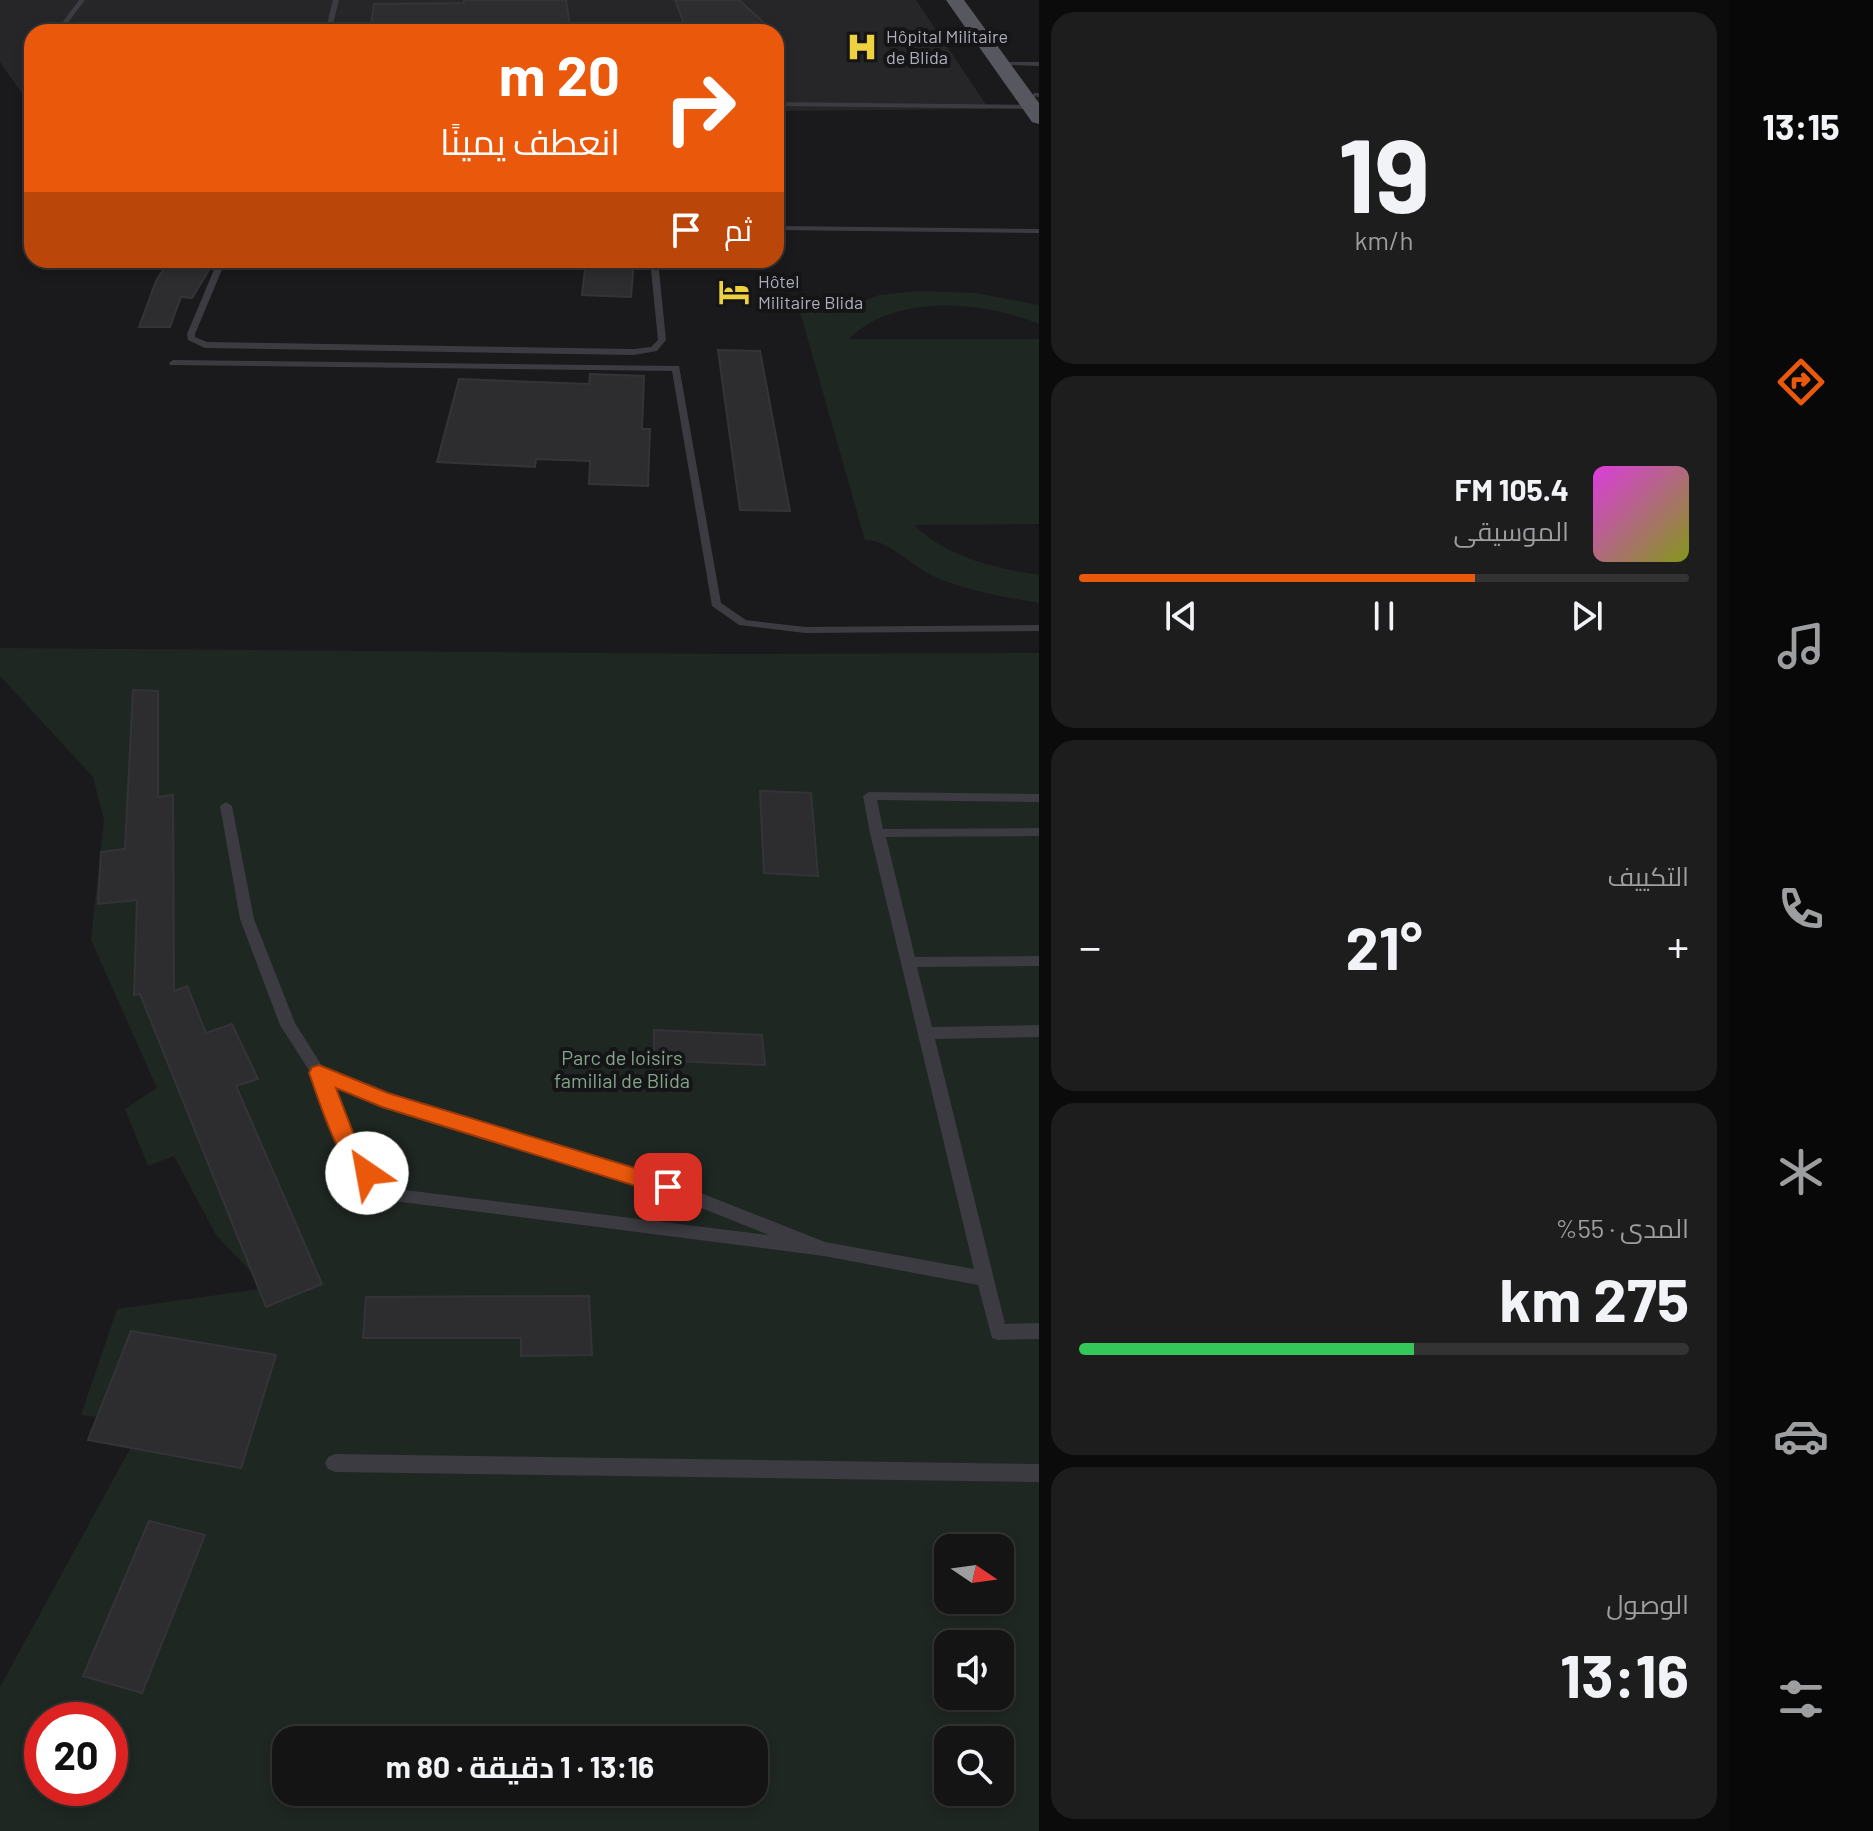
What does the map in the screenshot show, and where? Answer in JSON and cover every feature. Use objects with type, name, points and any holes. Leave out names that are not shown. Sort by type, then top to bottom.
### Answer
[{"type":"main road","points":[[955,0],[1036,104]]},
{"type":"main road","points":[[964,0],[1036,104]]},
{"type":"lane","points":[[64,24],[82,0]]},
{"type":"lane","points":[[330,24],[336,0]]},
{"type":"lane","points":[[1010,64],[1039,64]]},
{"type":"lane","points":[[784,104],[1036,104]]},
{"type":"lane","points":[[784,228],[1039,231]]},
{"type":"lane","points":[[219,268],[191,334],[196,343],[634,352],[654,349],[662,340],[655,268]]},
{"type":"lane","points":[[173,363],[676,368],[716,604],[743,623],[805,630],[1039,628]]},
{"type":"lane","points":[[1039,798],[869,796],[998,1332],[1039,1331]]},
{"type":"lane","points":[[226,806],[247,919],[288,1025],[319,1073],[350,1152],[384,1194],[824,1249],[985,1279]]},
{"type":"lane","points":[[877,833],[1039,832]]},
{"type":"lane","points":[[909,962],[1039,961]]},
{"type":"lane","points":[[925,1033],[1039,1031]]},
{"type":"lane","points":[[319,1073],[382,1099],[642,1177],[824,1249]]},
{"type":"lane","points":[[335,1463],[1039,1473]]},
{"type":"shaded area","name":"Hôpital Militaire de Blida","points":[[0,0],[916,0],[989,109],[784,111],[784,24],[24,24],[24,97],[0,62]]},
{"type":"green space","points":[[919,291],[976,293],[1039,305],[1039,324],[992,310],[940,306],[914,308],[868,324],[849,339],[1039,339],[1039,524],[914,525],[956,553],[1005,569],[1039,575],[1039,603],[948,582],[926,572],[883,544],[865,540],[800,312],[833,313],[879,295]]},
{"type":"green space","name":"Parc de loisirs familial de Blida","points":[[0,648],[726,654],[1039,653],[1039,1831],[0,1831],[0,1687],[144,1423],[81,1415],[117,1309],[266,1288],[216,1235],[174,1156],[148,1166],[125,1109],[157,1088],[91,940],[104,820],[93,777],[0,676]]},
{"type":"building","points":[[464,0],[566,0],[570,24],[371,24],[374,4],[464,3]]},
{"type":"building","points":[[675,0],[739,0],[766,24],[684,24]]},
{"type":"building","points":[[164,268],[210,268],[192,298],[181,297],[170,327],[139,327],[156,281]]},
{"type":"building","points":[[585,268],[633,268],[631,297],[582,295]]},
{"type":"building","points":[[718,350],[760,351],[790,511],[740,510]]},
{"type":"building","points":[[590,374],[644,376],[642,429],[650,429],[648,486],[589,484],[590,461],[536,459],[535,467],[437,462],[459,379],[589,384]]},
{"type":"building","points":[[133,690],[158,691],[158,797],[173,795],[174,991],[187,986],[206,1033],[232,1024],[258,1079],[236,1086],[322,1284],[266,1307],[140,994],[134,995],[137,900],[98,904],[101,852],[125,849]]},
{"type":"building","points":[[760,791],[811,793],[818,876],[764,873]]},
{"type":"building","points":[[654,1030],[762,1035],[765,1065],[654,1060]]},
{"type":"building","points":[[589,1296],[592,1355],[521,1356],[521,1338],[363,1338],[366,1297]]},
{"type":"building","points":[[131,1331],[276,1355],[241,1468],[88,1440]]},
{"type":"building","points":[[149,1521],[205,1535],[142,1693],[83,1676]]},
{"type":"place","name":"Hôpital Militaire de Blida","points":[[862,47]]},
{"type":"place","name":"Hôtel Militaire Blida","points":[[734,292]]},
{"type":"route","points":[[367,1173],[350,1152],[319,1073],[382,1099],[668,1187]]}]
